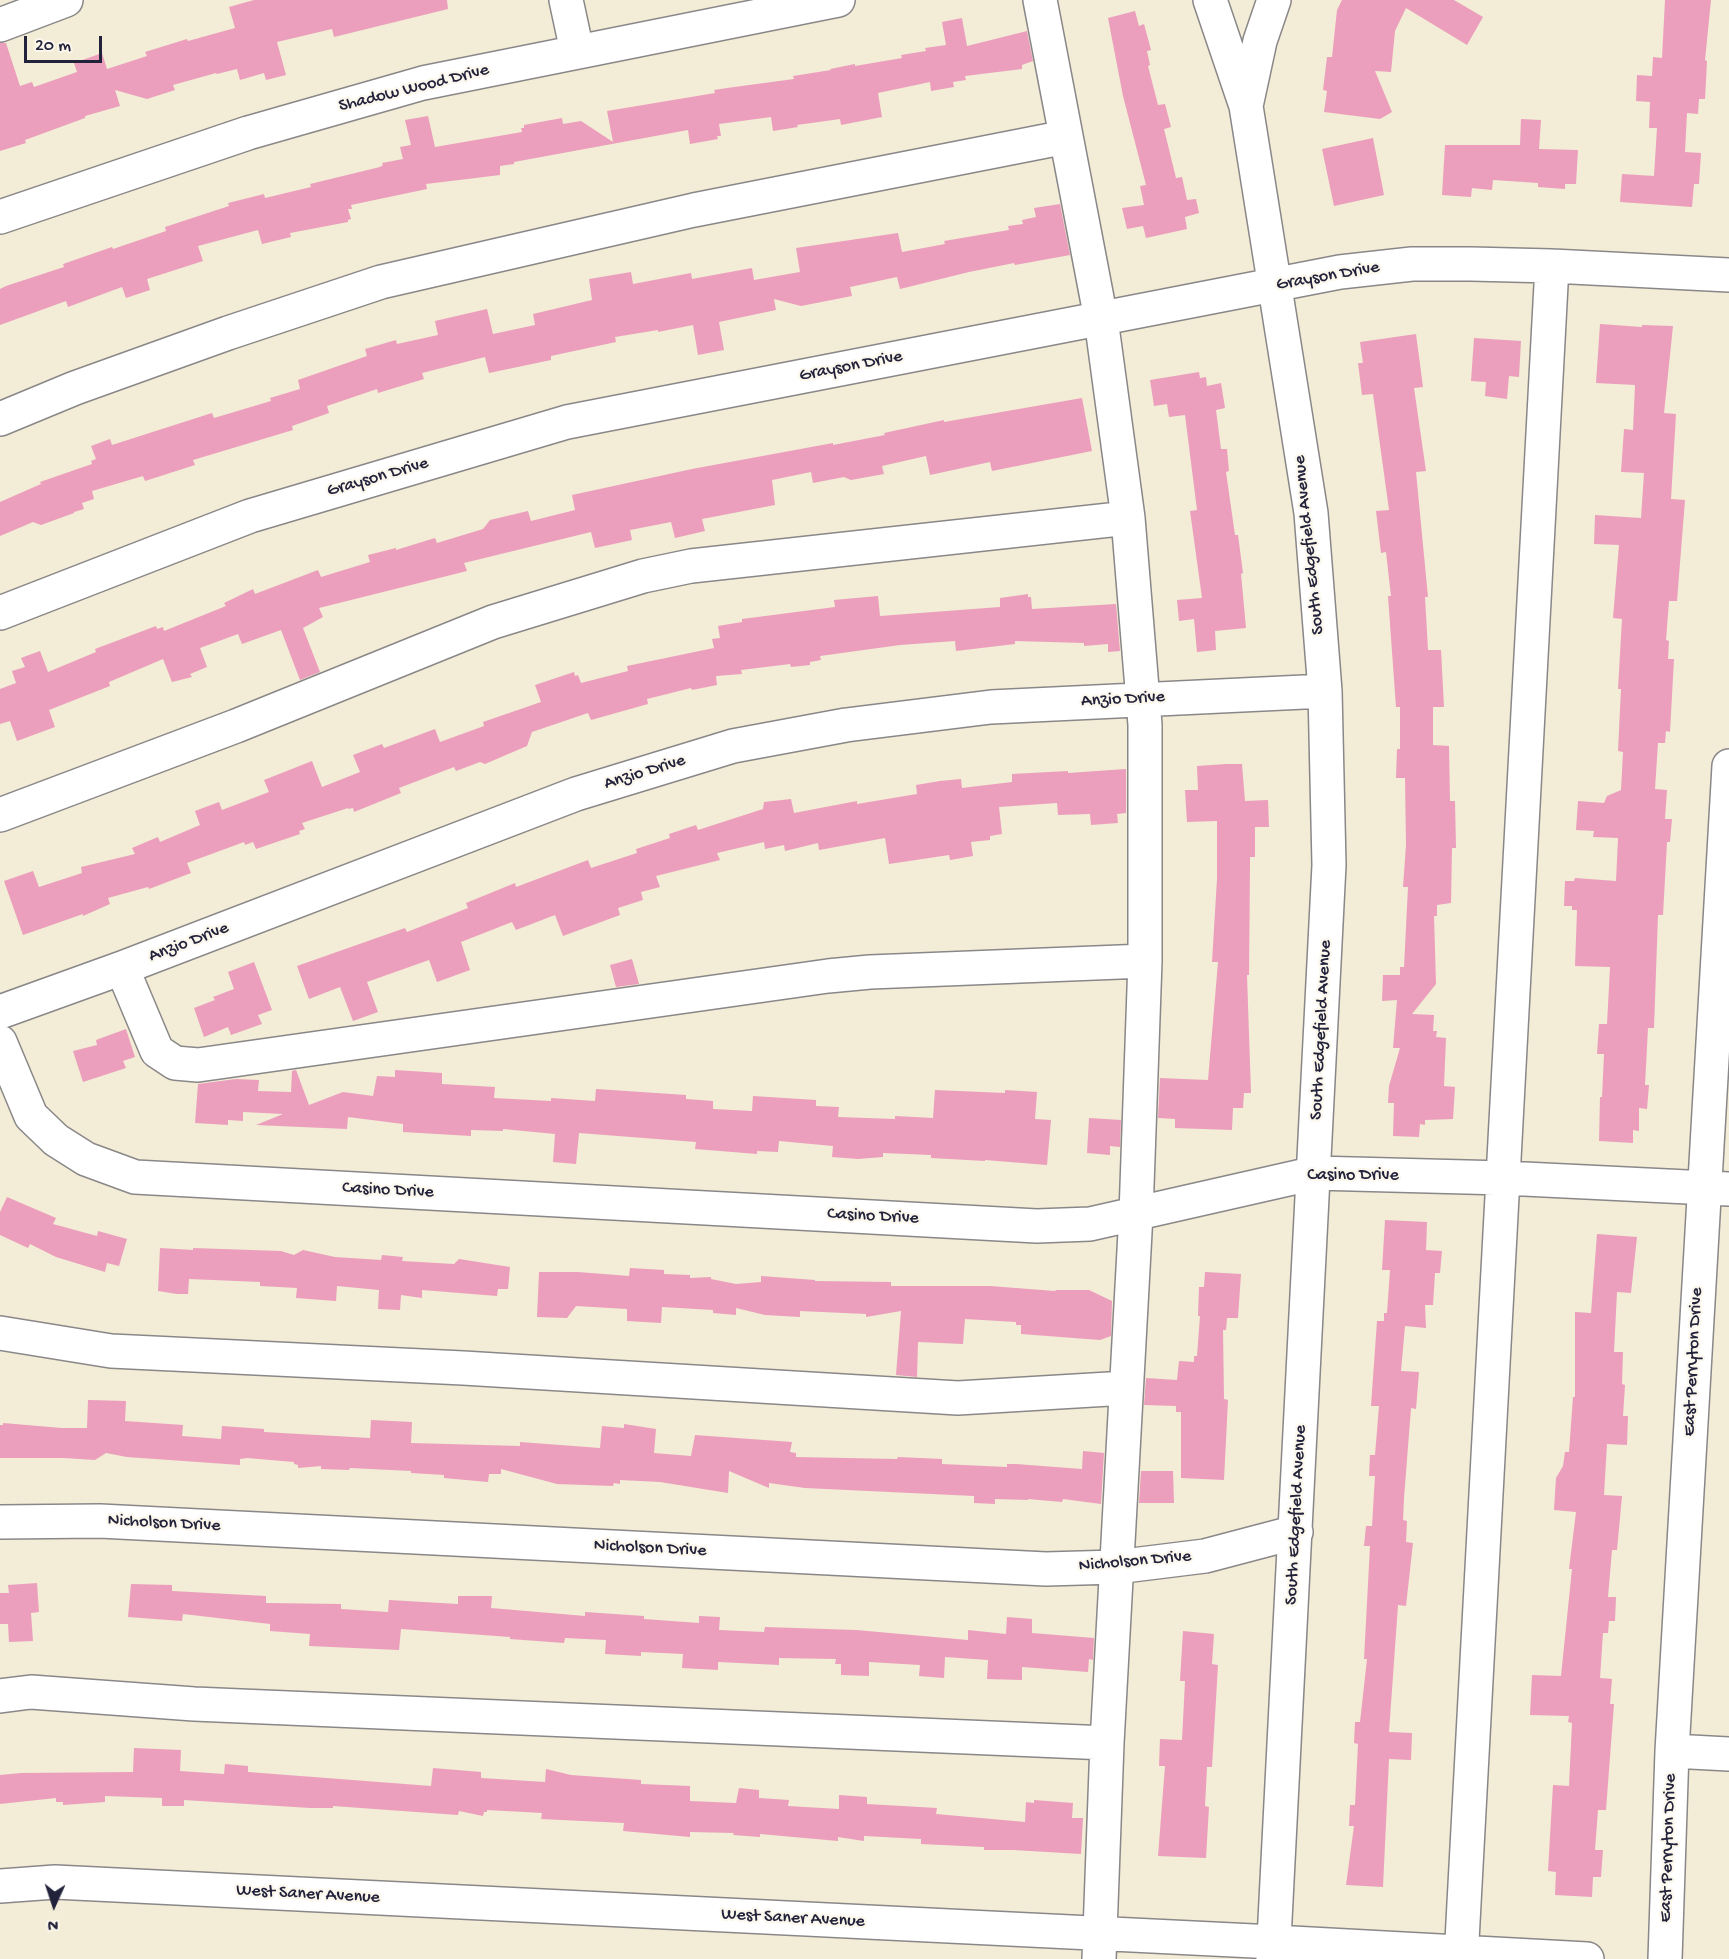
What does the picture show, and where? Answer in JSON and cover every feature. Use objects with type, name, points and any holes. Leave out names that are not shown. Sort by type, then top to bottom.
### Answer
[{"type":"street","points":[[0,25],[66,0]]},
{"type":"street","points":[[566,0],[577,51]]},
{"type":"street","name":"Shadow Wood Drive","points":[[0,218],[248,132],[423,83],[577,51],[767,7],[838,0]]},
{"type":"street","points":[[1040,0],[1101,319],[1128,518],[1143,699],[1145,961],[1136,1214],[1107,1743],[1100,1946]]},
{"type":"street","name":"South Edgefield Avenue","points":[[1210,0],[1246,106],[1311,513],[1325,691],[1329,865],[1315,1173],[1273,1950]]},
{"type":"street","name":"South Edgefield Avenue","points":[[1246,106],[1260,41],[1274,0]]},
{"type":"street","points":[[0,419],[75,388],[228,333],[381,282],[694,210],[1066,137]]},
{"type":"street","name":"Grayson Drive","points":[[0,613],[250,516],[567,422],[1340,272],[1412,264],[1552,266],[1729,275]]},
{"type":"street","points":[[1461,1955],[1552,266]]},
{"type":"street","points":[[0,815],[236,726],[493,622],[643,576],[691,566],[1128,518]]},
{"type":"street","name":"Anzio Drive","points":[[0,1012],[122,968],[576,794],[733,746],[846,725],[991,707],[1325,691]]},
{"type":"street","name":"East Perryton Drive","points":[[1665,1959],[1672,1751],[1716,1188],[1729,766]]},
{"type":"street","points":[[122,968],[157,1051],[175,1064],[198,1065],[828,976],[870,972],[1145,961]]},
{"type":"street","name":"Casino Drive","points":[[0,1042],[31,1116]]},
{"type":"street","name":"Casino Drive","points":[[0,1093],[31,1116],[56,1140],[86,1159],[135,1177],[1037,1227],[1090,1224],[1315,1173],[1504,1178],[1716,1188]]},
{"type":"street","points":[[0,1333],[111,1351],[463,1368],[958,1398],[1126,1388]]},
{"type":"street","name":"Nicholson Drive","points":[[0,1522],[99,1521],[1046,1569],[1116,1567],[1205,1556],[1296,1532]]},
{"type":"street","points":[[0,1696],[32,1692],[194,1704],[1107,1743]]},
{"type":"street","points":[[1672,1751],[1729,1754]]},
{"type":"street","name":"West Saner Avenue","points":[[0,1886],[55,1882],[1100,1946],[1587,1959]]},
{"type":"building","points":[[254,0],[447,0],[448,9],[334,37],[332,29],[277,42],[286,75],[266,80],[264,73],[240,80],[237,69],[173,85],[175,90],[147,99],[115,90],[120,106],[85,116],[85,118],[25,140],[26,143],[0,151],[0,43],[6,43],[20,86],[32,82],[34,87],[77,72],[74,63],[102,53],[107,69],[147,56],[145,52],[235,28],[229,7]]},
{"type":"building","points":[[1342,0],[1454,0],[1483,17],[1467,45],[1406,8],[1395,31],[1391,72],[1375,71],[1392,112],[1380,119],[1324,112],[1327,91],[1323,90],[1327,57],[1332,57],[1337,10]]},
{"type":"building","points":[[1665,0],[1711,0],[1705,60],[1707,61],[1705,99],[1699,99],[1698,114],[1687,113],[1685,152],[1701,153],[1699,184],[1694,184],[1692,207],[1620,202],[1622,174],[1654,176],[1657,128],[1649,128],[1650,102],[1636,101],[1637,75],[1652,76],[1653,57],[1662,58]]},
{"type":"building","points":[[1135,11],[1139,26],[1144,24],[1151,50],[1147,51],[1150,65],[1148,66],[1158,105],[1165,104],[1171,127],[1164,129],[1176,178],[1182,177],[1187,200],[1196,199],[1199,213],[1185,217],[1187,229],[1146,238],[1143,226],[1127,229],[1122,208],[1144,205],[1140,186],[1146,185],[1123,96],[1108,18]]},
{"type":"building","points":[[962,18],[967,46],[1027,31],[1033,61],[1022,65],[1022,69],[965,76],[966,80],[953,82],[954,87],[931,91],[930,82],[878,93],[882,117],[841,125],[840,119],[773,131],[771,117],[719,124],[721,136],[717,136],[718,139],[690,144],[688,130],[514,162],[514,164],[500,166],[500,175],[426,184],[427,189],[351,205],[352,209],[348,209],[351,219],[348,222],[290,233],[291,237],[262,244],[258,230],[198,246],[203,261],[147,279],[150,290],[126,298],[122,287],[68,307],[66,301],[0,325],[0,289],[6,286],[64,267],[63,264],[112,247],[113,249],[166,231],[165,227],[229,206],[228,203],[264,194],[265,198],[311,187],[310,184],[403,159],[400,147],[411,145],[405,120],[428,116],[435,147],[522,132],[521,128],[524,128],[524,125],[562,118],[563,124],[581,121],[613,142],[607,111],[715,93],[714,90],[794,79],[793,76],[855,64],[855,66],[902,58],[901,55],[946,45],[942,22]]},
{"type":"building","points":[[1521,119],[1541,120],[1539,149],[1578,150],[1576,184],[1565,184],[1565,189],[1538,187],[1538,183],[1493,180],[1492,190],[1472,188],[1471,197],[1442,195],[1445,145],[1520,145]]},
{"type":"building","points":[[1373,138],[1384,195],[1334,206],[1322,149]]},
{"type":"building","points":[[1060,204],[1070,255],[969,272],[900,289],[897,277],[850,287],[852,296],[801,306],[774,299],[776,310],[719,322],[724,350],[698,355],[693,325],[615,337],[616,342],[551,356],[551,360],[489,373],[485,357],[422,373],[424,379],[378,393],[377,389],[327,406],[329,413],[292,426],[293,430],[193,460],[195,465],[145,481],[143,476],[92,491],[94,499],[82,503],[84,509],[41,525],[33,522],[0,536],[0,502],[41,484],[40,482],[92,464],[91,461],[96,459],[91,446],[110,439],[112,445],[212,413],[214,418],[271,401],[270,398],[300,389],[298,380],[367,356],[365,349],[396,340],[397,344],[438,335],[435,321],[487,309],[493,334],[535,325],[533,314],[592,300],[589,279],[631,272],[633,284],[691,273],[692,279],[752,268],[754,280],[800,272],[796,248],[898,233],[902,252],[945,244],[944,241],[1009,230],[1008,226],[1023,224],[1022,220],[1036,217],[1034,208]]},
{"type":"building","points":[[1600,324],[1642,327],[1642,325],[1673,326],[1664,413],[1676,414],[1671,499],[1685,500],[1677,601],[1669,601],[1666,640],[1669,641],[1668,659],[1674,659],[1670,732],[1666,731],[1665,743],[1658,743],[1655,789],[1667,790],[1665,819],[1672,819],[1670,842],[1667,842],[1663,915],[1658,915],[1654,1028],[1648,1028],[1645,1085],[1649,1085],[1647,1109],[1639,1108],[1639,1131],[1633,1130],[1633,1143],[1599,1141],[1604,1054],[1597,1054],[1599,1024],[1607,1024],[1610,967],[1575,966],[1577,910],[1572,910],[1572,906],[1564,906],[1565,881],[1574,881],[1575,878],[1616,881],[1618,838],[1593,837],[1594,831],[1576,830],[1578,801],[1604,803],[1607,796],[1621,790],[1623,752],[1618,751],[1621,689],[1618,689],[1622,619],[1613,618],[1619,545],[1594,544],[1595,515],[1641,518],[1644,473],[1621,472],[1624,429],[1633,430],[1635,385],[1596,383]]},
{"type":"building","points":[[1416,334],[1423,387],[1414,388],[1426,471],[1416,472],[1428,597],[1425,597],[1428,650],[1441,650],[1444,707],[1433,707],[1433,745],[1449,746],[1450,801],[1455,801],[1456,848],[1452,848],[1451,903],[1437,905],[1437,916],[1434,916],[1436,984],[1412,1014],[1434,1015],[1433,1031],[1437,1031],[1436,1037],[1446,1038],[1444,1086],[1455,1087],[1453,1119],[1425,1120],[1425,1125],[1420,1124],[1419,1137],[1393,1136],[1394,1103],[1388,1103],[1389,1086],[1400,1048],[1393,1048],[1397,1000],[1382,1001],[1383,975],[1400,975],[1400,967],[1404,967],[1408,887],[1403,887],[1406,845],[1405,778],[1396,778],[1397,749],[1400,749],[1400,707],[1396,707],[1388,596],[1391,596],[1386,552],[1381,553],[1376,511],[1389,510],[1373,394],[1362,395],[1358,363],[1363,363],[1360,342]]},
{"type":"building","points":[[1474,338],[1521,341],[1519,377],[1509,376],[1507,399],[1485,396],[1486,382],[1471,381]]},
{"type":"building","points":[[1199,372],[1200,378],[1206,377],[1207,386],[1221,383],[1225,408],[1216,410],[1221,449],[1227,449],[1229,471],[1226,472],[1243,573],[1241,574],[1246,628],[1215,631],[1216,650],[1197,652],[1194,619],[1179,621],[1177,600],[1202,598],[1190,511],[1197,510],[1185,415],[1169,417],[1167,404],[1154,406],[1150,380]]},
{"type":"building","points":[[1082,398],[1092,451],[992,471],[990,462],[930,475],[926,456],[882,466],[884,474],[851,480],[844,477],[813,483],[811,472],[772,480],[775,505],[702,519],[705,531],[675,538],[671,522],[630,530],[632,540],[595,548],[591,532],[464,563],[467,571],[319,608],[323,617],[303,628],[320,672],[300,680],[281,630],[242,644],[238,634],[200,648],[207,667],[190,674],[192,677],[172,682],[163,659],[109,682],[110,686],[49,710],[55,727],[17,741],[10,721],[0,724],[0,689],[16,683],[12,671],[25,667],[21,658],[40,651],[48,672],[96,652],[95,649],[156,626],[157,629],[163,627],[164,631],[226,606],[224,603],[253,589],[255,594],[318,570],[321,577],[370,562],[368,555],[396,548],[396,550],[435,538],[437,543],[483,529],[490,520],[528,511],[531,521],[575,510],[572,495],[692,469],[885,435],[884,433],[944,420],[944,422]]},
{"type":"building","points":[[1028,594],[1028,597],[1031,597],[1032,609],[1116,604],[1120,651],[1108,652],[1108,644],[1084,646],[1084,643],[1015,641],[1015,644],[956,651],[955,641],[900,645],[820,656],[821,660],[810,662],[810,665],[791,667],[790,664],[741,670],[742,674],[716,676],[717,685],[692,690],[691,688],[647,699],[648,704],[591,720],[588,713],[532,732],[527,746],[485,764],[480,762],[456,771],[454,767],[399,788],[401,793],[354,812],[353,808],[348,808],[302,823],[305,829],[299,831],[300,834],[256,849],[253,842],[245,845],[244,842],[187,863],[191,873],[149,889],[148,887],[108,898],[110,904],[83,916],[83,914],[23,935],[4,881],[33,871],[39,887],[82,873],[81,867],[135,854],[132,848],[158,837],[160,842],[200,825],[195,811],[219,802],[222,810],[269,792],[264,780],[312,761],[322,787],[360,772],[353,755],[382,744],[384,748],[435,729],[440,742],[484,726],[483,722],[541,702],[535,685],[574,672],[581,683],[628,671],[627,666],[714,648],[712,639],[720,638],[718,626],[742,622],[742,619],[835,607],[834,600],[878,596],[880,616],[1000,607],[1000,598]]},
{"type":"building","points":[[1242,764],[1245,801],[1268,800],[1269,827],[1255,827],[1255,857],[1250,857],[1249,975],[1247,975],[1251,1093],[1244,1093],[1243,1108],[1233,1108],[1232,1130],[1175,1128],[1175,1119],[1158,1118],[1160,1078],[1208,1080],[1218,962],[1212,962],[1217,879],[1217,821],[1187,822],[1185,790],[1198,790],[1197,766]]},
{"type":"building","points":[[1126,769],[1126,813],[1117,814],[1118,823],[1091,825],[1090,814],[1058,815],[1057,803],[999,807],[1002,834],[990,836],[990,840],[971,842],[973,856],[950,860],[949,855],[889,864],[885,838],[819,850],[818,843],[785,851],[784,845],[765,849],[764,842],[717,853],[720,860],[656,876],[660,887],[641,892],[643,900],[618,908],[620,915],[563,936],[555,915],[516,930],[512,922],[461,942],[470,970],[437,982],[429,960],[367,982],[378,1012],[353,1021],[340,987],[309,999],[297,966],[405,928],[407,932],[468,908],[466,903],[515,883],[516,887],[588,860],[591,868],[637,853],[636,849],[670,838],[669,834],[696,825],[698,830],[763,809],[764,802],[791,799],[794,813],[857,801],[857,804],[917,794],[916,785],[940,781],[961,779],[962,788],[1012,782],[1012,774]]},
{"type":"building","points":[[632,959],[639,984],[616,987],[610,965]]},
{"type":"building","points":[[254,962],[272,1010],[258,1015],[262,1024],[231,1035],[228,1027],[204,1037],[194,1008],[234,989],[228,972]]},
{"type":"building","points":[[126,1029],[135,1057],[123,1061],[126,1068],[83,1082],[73,1051],[97,1045],[96,1040]]},
{"type":"building","points":[[296,1070],[309,1105],[343,1092],[373,1096],[377,1076],[395,1077],[395,1070],[442,1073],[442,1084],[495,1087],[494,1098],[595,1101],[596,1089],[686,1095],[686,1099],[713,1101],[713,1109],[752,1111],[753,1096],[816,1100],[816,1106],[839,1107],[838,1117],[895,1119],[895,1116],[933,1118],[935,1090],[1037,1092],[1035,1119],[1051,1120],[1047,1165],[883,1153],[883,1157],[858,1159],[832,1157],[833,1146],[779,1141],[778,1152],[757,1151],[757,1154],[695,1149],[696,1142],[579,1133],[576,1164],[553,1162],[555,1134],[503,1129],[503,1131],[471,1130],[471,1136],[403,1132],[403,1124],[348,1117],[347,1129],[256,1125],[283,1114],[243,1112],[243,1121],[228,1120],[228,1125],[195,1123],[198,1084],[236,1079],[259,1080],[258,1091],[291,1092],[292,1071]]},
{"type":"building","points":[[1089,1118],[1121,1120],[1120,1147],[1110,1146],[1110,1155],[1087,1153]]},
{"type":"building","points":[[7,1197],[56,1218],[53,1224],[97,1236],[98,1231],[127,1239],[119,1266],[107,1263],[105,1272],[56,1257],[30,1244],[28,1248],[0,1235],[0,1212]]},
{"type":"building","points":[[1385,1220],[1427,1222],[1426,1250],[1442,1251],[1440,1273],[1435,1273],[1433,1305],[1425,1305],[1426,1328],[1405,1326],[1401,1371],[1419,1372],[1416,1409],[1411,1408],[1403,1520],[1407,1521],[1406,1542],[1413,1543],[1406,1606],[1398,1605],[1389,1732],[1412,1733],[1411,1760],[1389,1759],[1383,1887],[1346,1885],[1354,1826],[1349,1826],[1350,1805],[1355,1805],[1358,1744],[1354,1743],[1355,1722],[1360,1722],[1367,1659],[1364,1659],[1370,1546],[1364,1546],[1366,1526],[1372,1526],[1375,1476],[1369,1476],[1370,1455],[1375,1455],[1379,1406],[1371,1406],[1377,1321],[1384,1321],[1384,1313],[1387,1313],[1390,1270],[1382,1270]]},
{"type":"building","points":[[1597,1234],[1637,1237],[1631,1293],[1617,1292],[1614,1352],[1623,1352],[1622,1384],[1625,1385],[1623,1416],[1628,1416],[1627,1445],[1607,1444],[1604,1495],[1622,1496],[1617,1550],[1612,1550],[1608,1597],[1616,1597],[1615,1621],[1609,1621],[1608,1633],[1603,1633],[1600,1678],[1612,1679],[1610,1704],[1614,1704],[1606,1810],[1598,1810],[1595,1850],[1603,1850],[1601,1877],[1593,1877],[1592,1897],[1555,1895],[1556,1872],[1548,1871],[1553,1785],[1569,1786],[1572,1723],[1568,1722],[1569,1716],[1530,1715],[1532,1675],[1561,1676],[1576,1512],[1554,1510],[1556,1478],[1563,1466],[1565,1452],[1569,1452],[1573,1397],[1575,1397],[1575,1312],[1591,1313]]},
{"type":"building","points":[[160,1248],[281,1251],[294,1255],[303,1250],[335,1257],[381,1260],[382,1255],[403,1257],[402,1261],[454,1264],[459,1259],[510,1267],[508,1289],[498,1289],[497,1296],[422,1290],[422,1298],[401,1295],[400,1310],[378,1309],[379,1290],[337,1286],[336,1301],[296,1298],[297,1288],[260,1286],[260,1282],[189,1279],[188,1294],[158,1291]]},
{"type":"building","points":[[630,1268],[664,1270],[664,1274],[690,1275],[690,1278],[711,1277],[711,1279],[736,1284],[761,1282],[761,1276],[815,1281],[891,1282],[891,1286],[990,1286],[1055,1291],[1089,1290],[1112,1301],[1111,1336],[1100,1340],[1021,1334],[1021,1325],[1016,1325],[1016,1322],[965,1319],[963,1344],[918,1342],[917,1377],[896,1375],[901,1311],[866,1317],[866,1314],[800,1311],[800,1317],[765,1315],[736,1308],[736,1315],[713,1313],[713,1310],[662,1307],[661,1323],[627,1321],[627,1309],[576,1306],[567,1318],[537,1317],[539,1272],[629,1276]]},
{"type":"building","points":[[1205,1272],[1241,1274],[1238,1318],[1227,1318],[1226,1330],[1223,1330],[1224,1399],[1228,1400],[1224,1480],[1181,1478],[1181,1412],[1176,1412],[1176,1406],[1144,1405],[1146,1378],[1177,1380],[1179,1361],[1194,1362],[1194,1356],[1197,1356],[1200,1316],[1198,1316],[1199,1287],[1204,1287]]},
{"type":"building","points":[[88,1400],[126,1401],[125,1421],[183,1425],[182,1436],[221,1439],[222,1426],[264,1429],[264,1432],[370,1438],[371,1420],[412,1422],[411,1443],[520,1446],[520,1442],[600,1448],[602,1426],[624,1428],[624,1424],[656,1429],[654,1453],[691,1456],[695,1435],[792,1442],[790,1452],[796,1453],[796,1457],[942,1459],[942,1464],[1007,1467],[1007,1464],[1016,1464],[1082,1469],[1083,1451],[1104,1453],[1101,1504],[1063,1499],[1062,1502],[995,1499],[995,1504],[974,1503],[974,1496],[805,1488],[769,1483],[769,1488],[729,1471],[728,1493],[660,1482],[620,1480],[620,1484],[614,1483],[613,1486],[557,1484],[501,1469],[501,1474],[489,1474],[488,1482],[444,1478],[444,1475],[411,1473],[411,1471],[321,1469],[321,1466],[298,1468],[294,1462],[247,1458],[240,1459],[240,1465],[127,1457],[106,1453],[95,1460],[0,1458],[0,1425],[3,1423],[87,1428]]},
{"type":"building","points":[[1141,1471],[1173,1471],[1174,1503],[1139,1503]]},
{"type":"building","points":[[37,1583],[39,1612],[31,1613],[33,1641],[9,1642],[8,1624],[0,1624],[0,1593],[9,1593],[8,1585]]},
{"type":"building","points":[[131,1584],[172,1585],[172,1591],[266,1596],[266,1603],[341,1604],[341,1609],[388,1612],[389,1600],[458,1604],[458,1596],[492,1596],[491,1608],[585,1616],[585,1612],[644,1616],[644,1619],[699,1623],[699,1616],[720,1617],[719,1630],[764,1632],[765,1627],[856,1630],[968,1640],[968,1630],[1006,1634],[1007,1617],[1032,1619],[1032,1633],[1094,1638],[1093,1660],[1089,1659],[1088,1672],[1022,1667],[1022,1680],[987,1679],[988,1660],[945,1657],[944,1678],[919,1676],[920,1665],[869,1662],[869,1676],[841,1675],[841,1664],[835,1664],[836,1659],[779,1658],[779,1665],[718,1662],[718,1670],[682,1668],[683,1654],[641,1652],[641,1656],[605,1654],[606,1640],[565,1638],[564,1643],[401,1629],[399,1650],[309,1646],[310,1634],[270,1631],[270,1624],[183,1614],[182,1621],[128,1617]]},
{"type":"building","points":[[1183,1631],[1214,1634],[1212,1664],[1218,1665],[1212,1767],[1207,1767],[1205,1806],[1209,1807],[1206,1858],[1158,1856],[1165,1766],[1159,1766],[1160,1739],[1182,1740],[1185,1681],[1180,1681]]},
{"type":"building","points":[[134,1748],[181,1750],[180,1771],[224,1774],[225,1764],[248,1766],[248,1772],[431,1786],[433,1768],[481,1772],[481,1778],[545,1782],[546,1769],[571,1775],[641,1780],[641,1784],[690,1786],[690,1801],[736,1803],[739,1788],[759,1790],[759,1798],[789,1800],[788,1806],[839,1809],[839,1795],[867,1797],[867,1804],[937,1808],[936,1814],[1025,1822],[1026,1802],[1034,1803],[1034,1800],[1073,1803],[1072,1818],[1083,1818],[1081,1854],[984,1850],[984,1847],[921,1844],[921,1839],[864,1836],[864,1841],[838,1837],[838,1841],[760,1834],[760,1837],[733,1835],[734,1833],[690,1832],[690,1837],[623,1831],[624,1823],[541,1819],[542,1813],[487,1810],[483,1816],[459,1811],[458,1815],[333,1806],[333,1808],[310,1808],[184,1800],[184,1806],[162,1806],[162,1798],[105,1796],[105,1802],[63,1805],[63,1802],[56,1802],[56,1798],[0,1804],[0,1775],[133,1772]]}]
